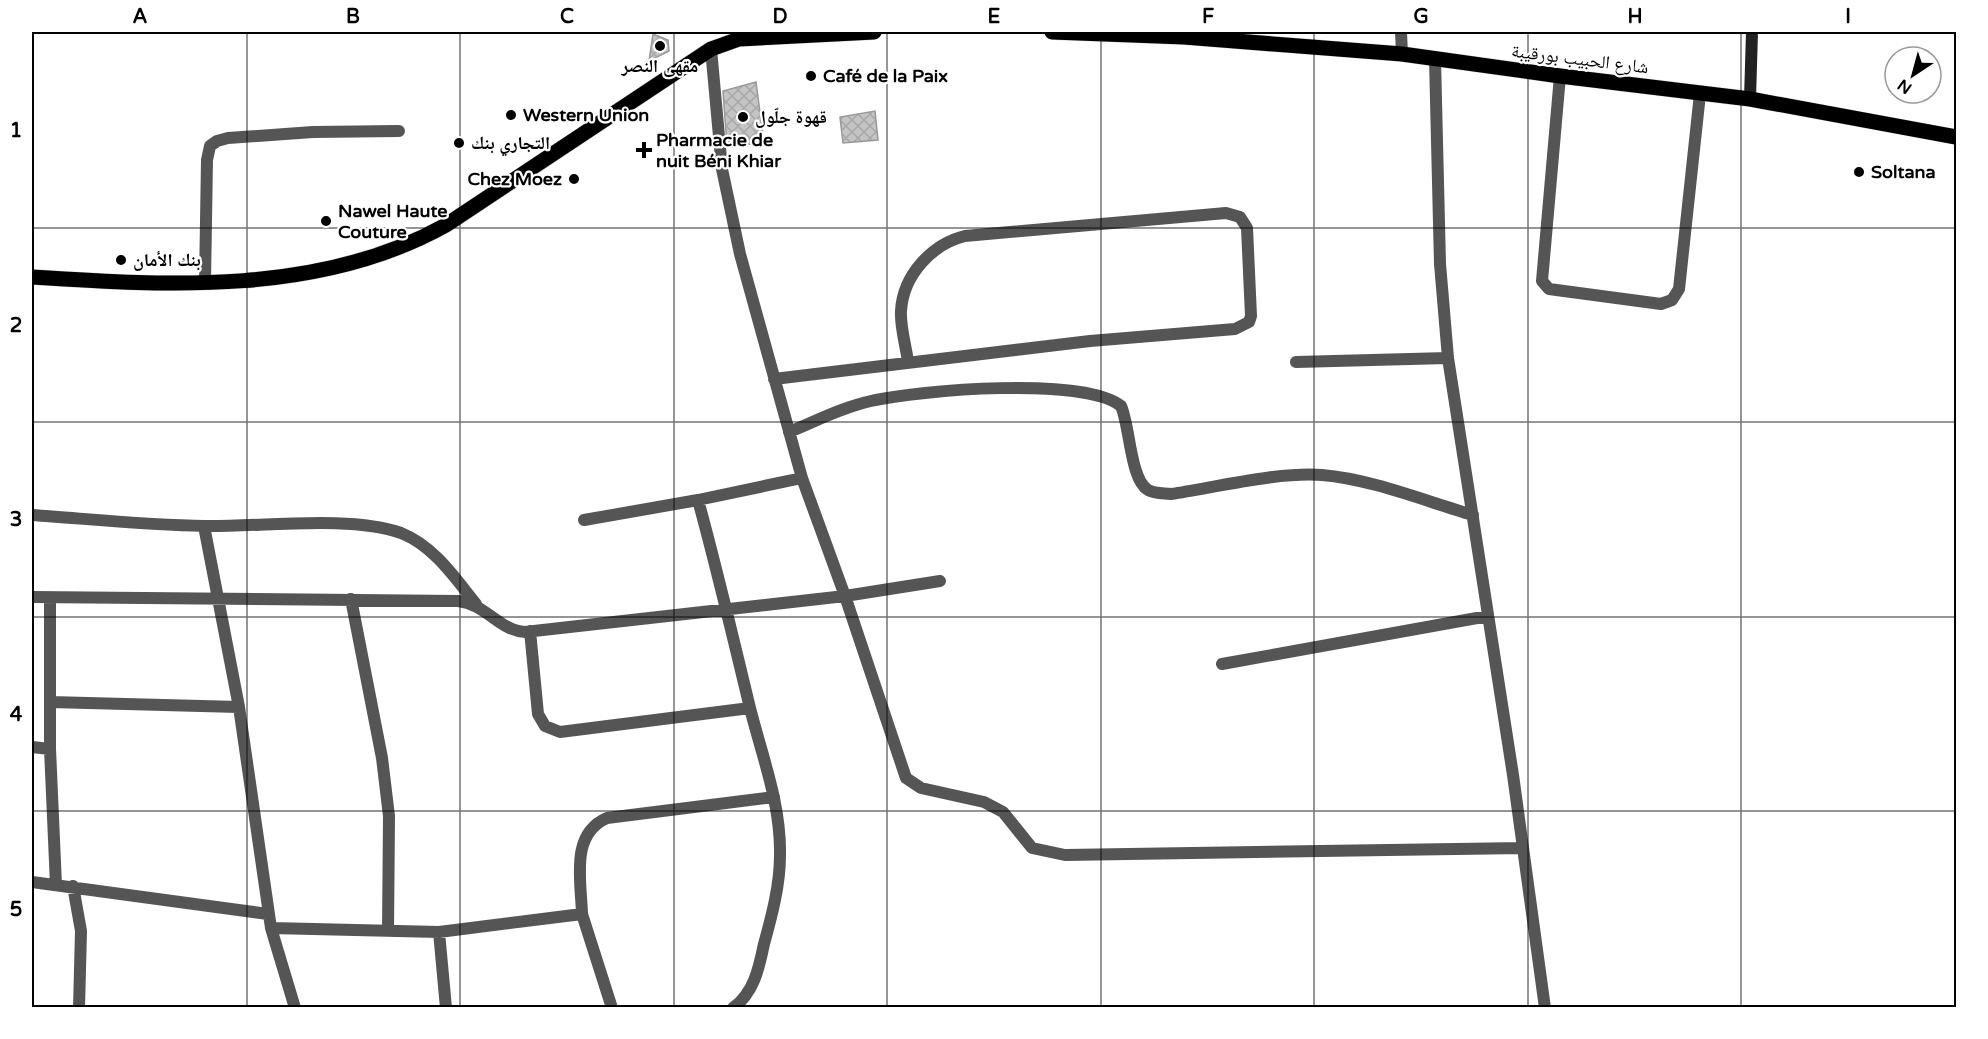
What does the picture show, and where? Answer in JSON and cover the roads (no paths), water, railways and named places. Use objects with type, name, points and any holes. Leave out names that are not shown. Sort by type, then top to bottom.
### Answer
[{"type":"main road","points":[[32,277],[205,282],[291,276],[324,271],[400,248],[446,225],[711,50],[742,35],[874,32]]},
{"type":"main road","name":"شارع الحبيب بورقيبة","points":[[1052,32],[1184,34],[1402,54],[1750,99],[1956,137]]},
{"type":"street","points":[[1401,32],[1402,54]]},
{"type":"street","points":[[1750,99],[1752,32]]},
{"type":"street","points":[[711,50],[722,169],[732,223],[802,478],[845,596],[906,778],[921,788],[973,797],[995,807],[1011,819],[1027,844],[1038,850],[1083,855],[1523,848]]},
{"type":"street","points":[[1434,58],[1440,264],[1448,358],[1523,848],[1545,1008]]},
{"type":"street","points":[[1560,76],[1543,284],[1550,289],[1661,304],[1672,300],[1679,289],[1700,94]]},
{"type":"street","points":[[205,282],[207,160],[208,150],[214,143],[228,138],[281,134],[399,131]]},
{"type":"street","points":[[774,379],[1090,341],[1228,330],[1243,326],[1249,322],[1251,316],[1247,228],[1240,217],[1226,213],[965,236],[942,243],[922,262],[902,303],[908,362]]},
{"type":"street","points":[[1296,362],[1448,358]]},
{"type":"street","points":[[789,432],[867,402],[893,397],[1019,388],[1092,394],[1121,406],[1139,478],[1146,489],[1153,493],[1171,494],[1292,476],[1322,476],[1350,480],[1473,515]]},
{"type":"street","points":[[584,520],[698,500],[802,478]]},
{"type":"street","points":[[698,500],[728,607],[750,708],[774,797],[780,855],[774,903],[758,970],[743,1001],[733,1008]]},
{"type":"street","points":[[32,515],[204,526],[326,524],[363,526],[402,534],[431,552],[476,604],[517,632],[728,607],[845,596],[940,581]]},
{"type":"street","points":[[204,526],[239,707],[268,914],[295,1008]]},
{"type":"street","points":[[32,597],[50,599],[351,599],[458,601],[476,604]]},
{"type":"street","points":[[50,599],[50,749],[56,885]]},
{"type":"street","points":[[351,599],[382,758],[389,816],[388,931]]},
{"type":"street","points":[[1222,664],[1488,616]]},
{"type":"street","points":[[530,631],[538,714],[545,726],[560,732],[750,708]]},
{"type":"street","points":[[50,702],[239,707]]},
{"type":"street","points":[[32,747],[50,749]]},
{"type":"street","points":[[612,1008],[582,914],[582,851],[587,833],[598,822],[607,818],[774,797]]},
{"type":"street","points":[[32,882],[268,914]]},
{"type":"street","points":[[74,886],[81,931],[79,1008]]},
{"type":"street","points":[[271,928],[439,932],[582,914]]},
{"type":"street","points":[[439,932],[446,1008]]},
{"type":"place","name":"مقهى النصر","points":[[660,46]]},
{"type":"place","name":"Café de la Paix","points":[[811,76]]},
{"type":"place","name":"Western Union","points":[[511,115]]},
{"type":"place","name":"قهوة جلّول","points":[[743,117]]},
{"type":"place","name":"التجاري بنك","points":[[459,143]]},
{"type":"place","name":"Pharmacie de nuit Béni Khiar","points":[[644,150]]},
{"type":"place","name":"Soltana","points":[[1859,172]]},
{"type":"place","name":"Chez Moez","points":[[574,179]]},
{"type":"place","name":"Nawel Haute Couture","points":[[326,221]]},
{"type":"place","name":"بنك الأمان","points":[[121,260]]}]
